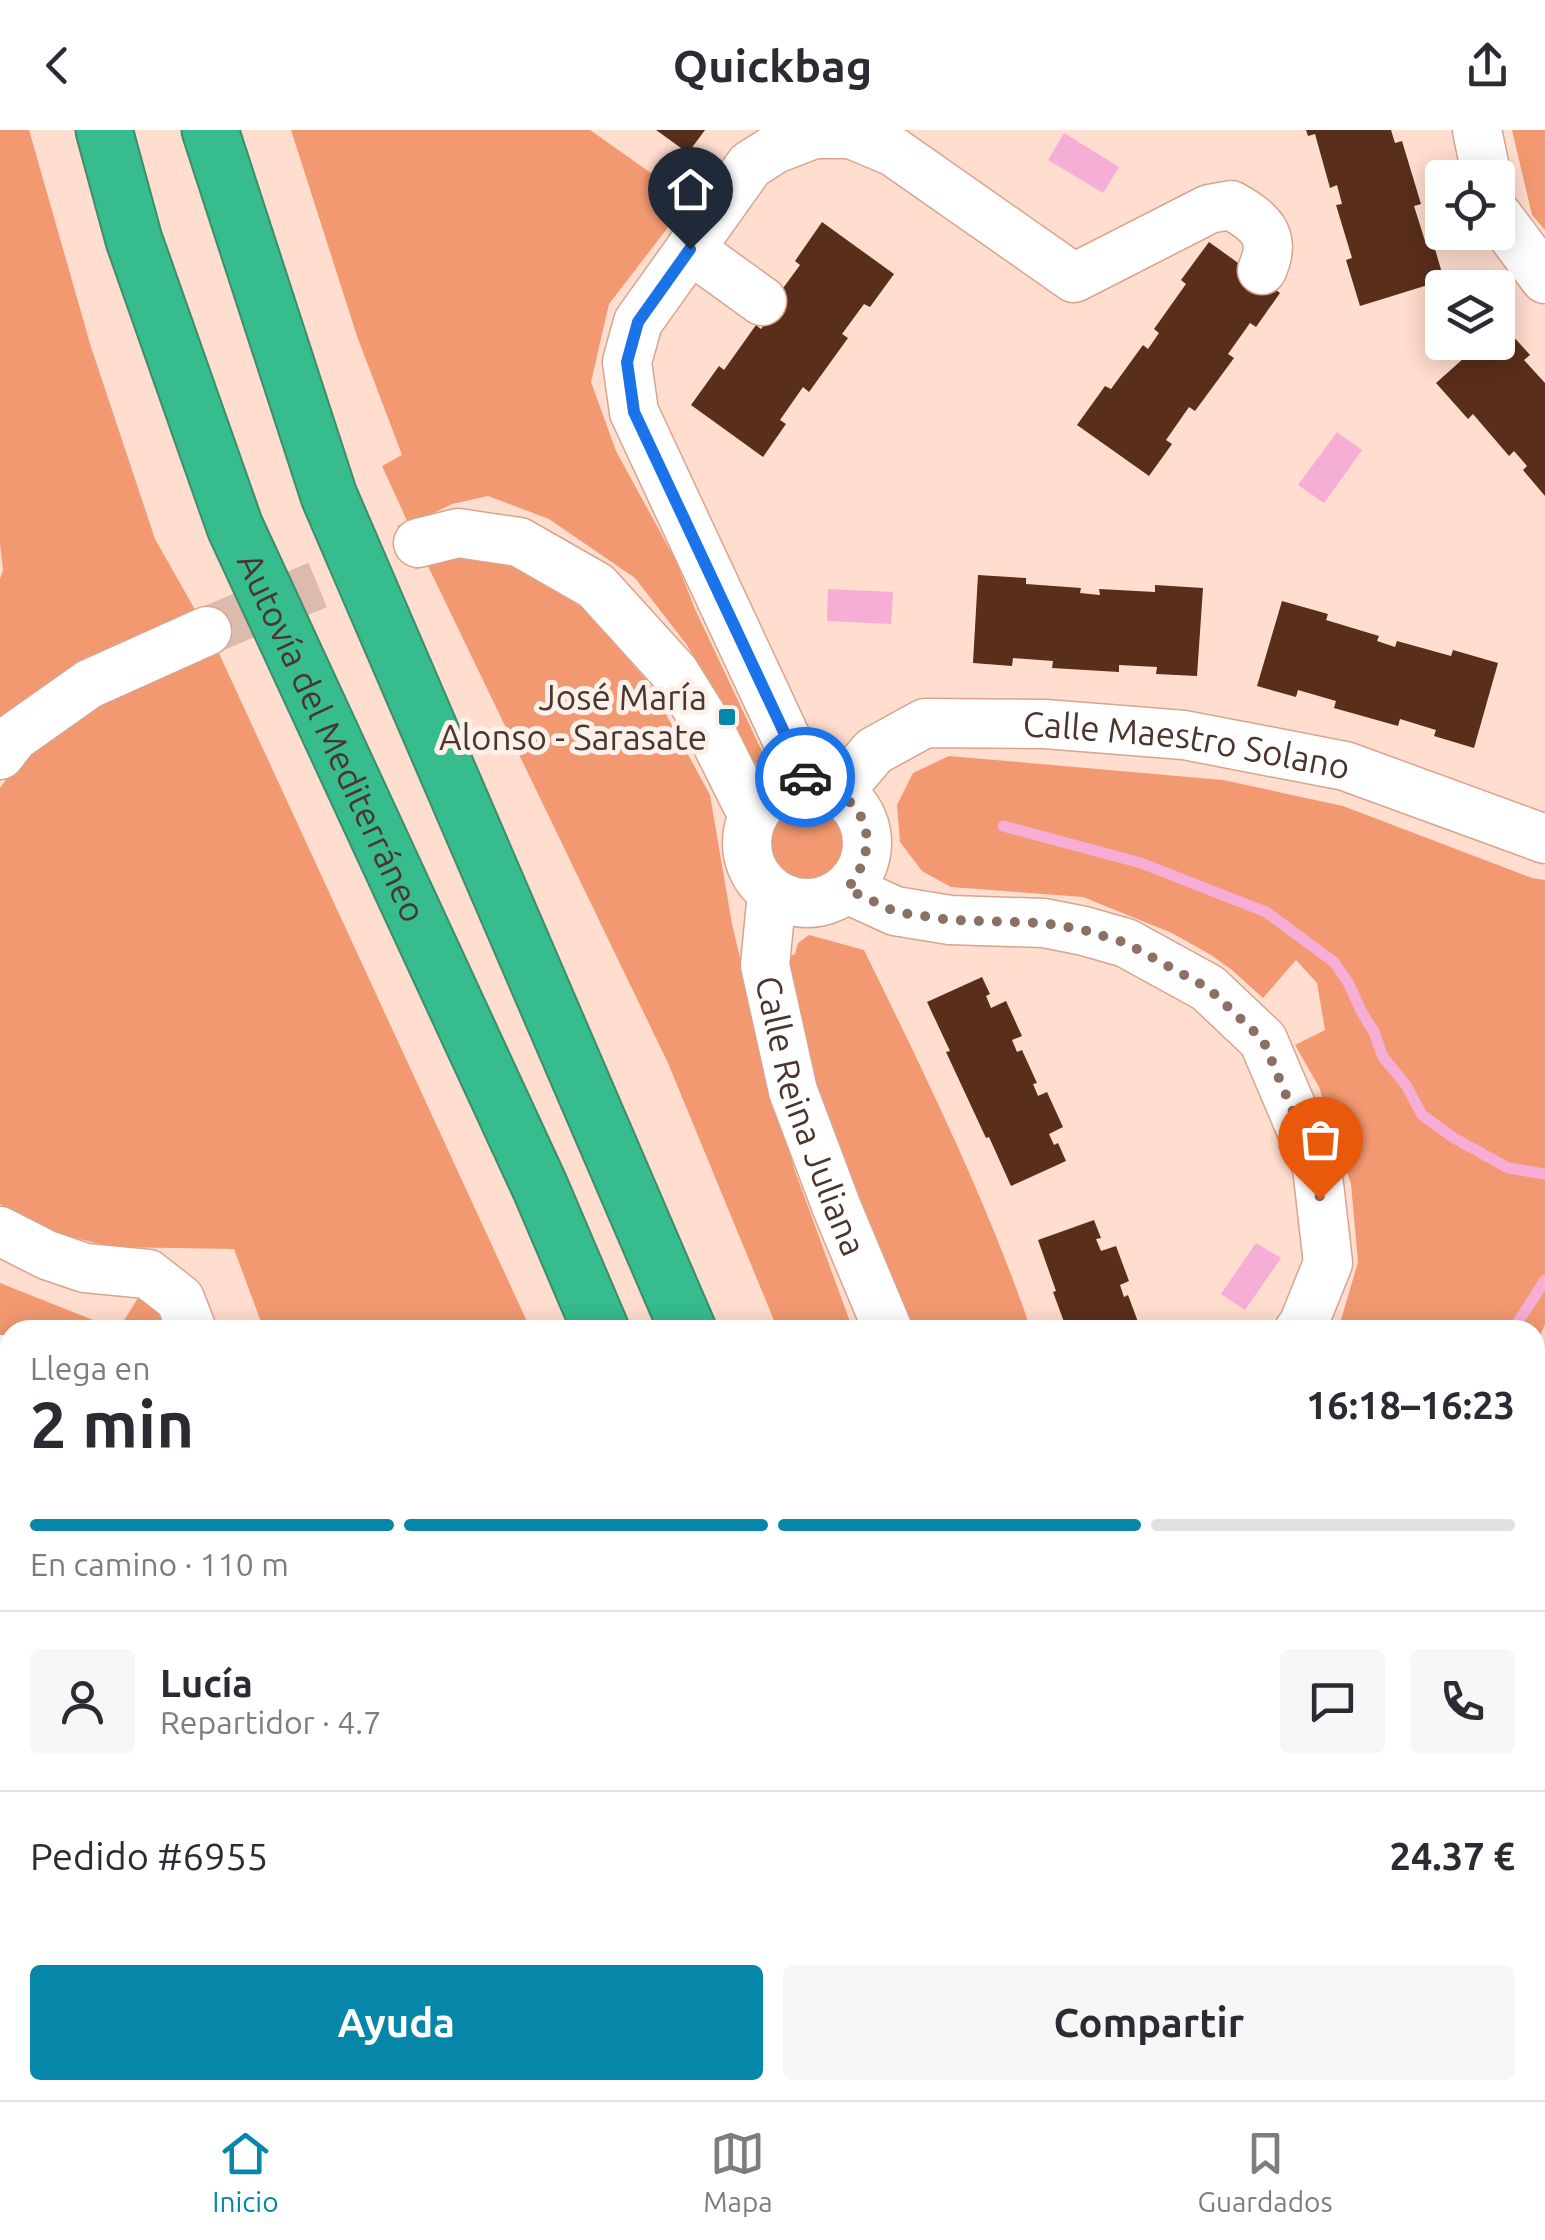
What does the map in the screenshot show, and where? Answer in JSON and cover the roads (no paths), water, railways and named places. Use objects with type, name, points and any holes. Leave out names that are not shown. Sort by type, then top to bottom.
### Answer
[{"type":"highway","name":"Autovía del Mediterráneo","points":[[104,130],[134,240],[235,527],[540,1187],[596,1320]]},
{"type":"highway","points":[[210,130],[329,496],[684,1320]]},
{"type":"street","points":[[1477,130],[1483,160]]},
{"type":"street","points":[[823,787],[634,412],[627,362],[638,322],[750,166],[775,149],[814,134],[850,134],[894,152],[1074,278],[1209,209],[1231,204],[1256,219],[1267,237],[1268,256],[1262,270]]},
{"type":"street","points":[[1515,239],[1545,279]]},
{"type":"street","points":[[690,249],[762,301]]},
{"type":"street","points":[[418,543],[458,533],[520,542],[596,586],[676,673],[708,726],[753,816]]},
{"type":"street","points":[[0,754],[14,737],[89,684],[207,631]]},
{"type":"street","name":"Calle Maestro Solano","points":[[823,787],[874,751],[925,723],[1046,724],[1184,735],[1345,766],[1545,839]]},
{"type":"street","points":[[791,785],[823,787],[852,802],[860,814],[868,844],[865,860],[847,889],[830,900],[790,902],[772,893],[750,866],[747,832],[762,803],[776,792],[791,785]]},
{"type":"street","points":[[847,889],[896,912],[950,920],[1044,923],[1084,930],[1126,943],[1208,988],[1263,1040],[1316,1167],[1328,1263],[1305,1320]]},
{"type":"street","name":"Calle Reina Juliana","points":[[772,893],[765,965],[793,1091],[836,1208],[884,1320]]},
{"type":"street","points":[[0,1232],[47,1256],[85,1268],[148,1274],[180,1299],[188,1320]]},
{"type":"waterway","points":[[1003,826],[1141,863],[1266,912],[1334,962],[1374,1032],[1383,1057],[1406,1085],[1422,1115],[1508,1168],[1545,1174]]},
{"type":"waterway","points":[[1519,1320],[1545,1280]]},
{"type":"tunnel","points":[[207,631],[418,543]]},
{"type":"place","name":"José María Alonso - Sarasate","points":[[727,717]]}]
